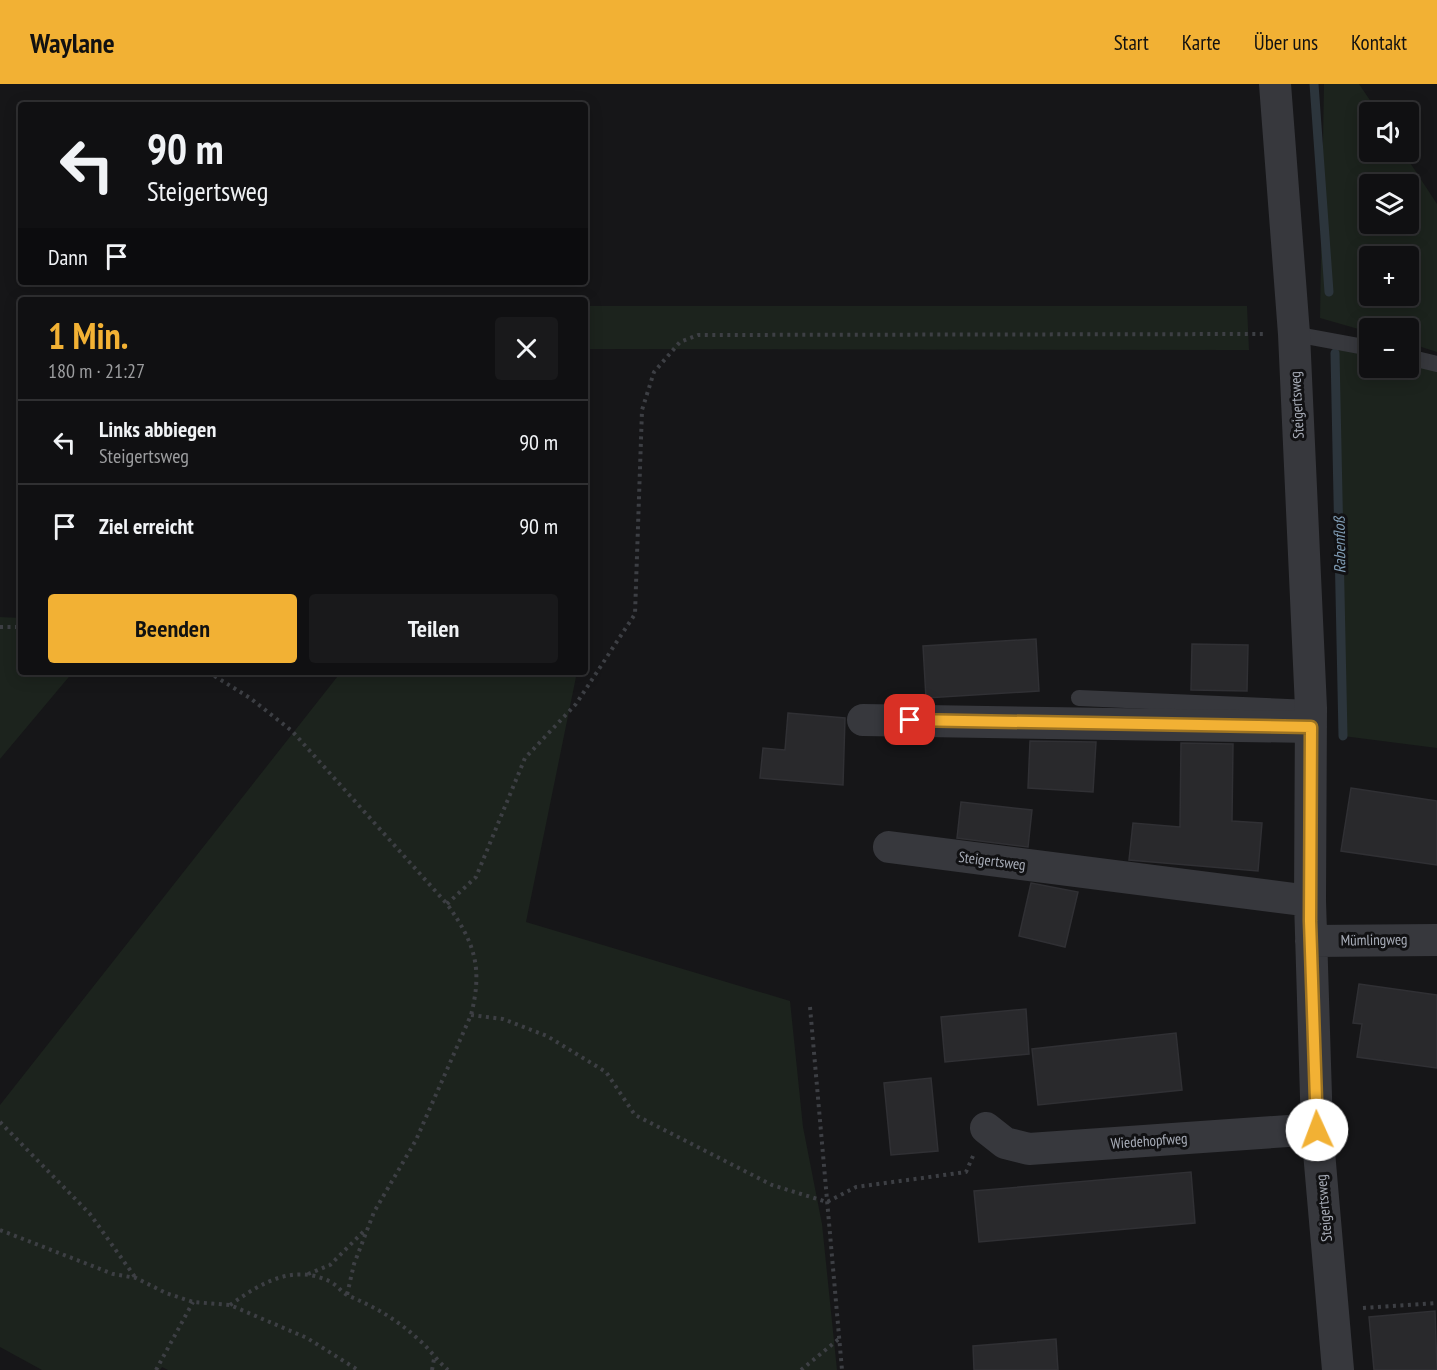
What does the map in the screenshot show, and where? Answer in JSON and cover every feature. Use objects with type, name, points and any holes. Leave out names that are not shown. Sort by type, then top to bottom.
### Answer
[{"type":"street","name":"Steigertsweg","points":[[1275,84],[1294,334],[1311,718],[1310,902],[1317,1130],[1338,1370]]},
{"type":"street","points":[[862,720],[1311,718]]},
{"type":"street","name":"Steigertsweg","points":[[889,847],[1310,902]]},
{"type":"street","name":"Mümlingweg","points":[[1311,941],[1437,940]]},
{"type":"street","name":"Wiedehopfweg","points":[[986,1128],[1005,1143],[1029,1149],[1317,1130]]},
{"type":"lane","points":[[1294,334],[1359,346]]},
{"type":"lane","points":[[1419,360],[1437,364]]},
{"type":"lane","points":[[1079,698],[1311,718]]},
{"type":"path","points":[[447,904],[476,877],[525,758],[576,704],[635,614],[642,410],[654,372],[680,342],[698,334],[1294,334]]},
{"type":"path","points":[[0,627],[18,627]]},
{"type":"path","points":[[213,675],[250,698],[291,731],[447,904],[462,924],[477,962],[475,999],[471,1015],[416,1140],[358,1240],[330,1265],[308,1274]]},
{"type":"path","points":[[810,1007],[842,1370]]},
{"type":"path","points":[[471,1015],[503,1019],[547,1036],[606,1072],[635,1115],[772,1185],[827,1202],[856,1187],[966,1172],[986,1128]]},
{"type":"path","points":[[0,1122],[90,1214],[136,1278]]},
{"type":"path","points":[[347,1295],[354,1264],[369,1224]]},
{"type":"path","points":[[0,1230],[113,1274],[136,1278],[166,1293],[193,1302],[230,1305],[307,1338],[358,1370]]},
{"type":"path","points":[[230,1305],[262,1282],[308,1274],[332,1282],[347,1295],[364,1301],[385,1313],[421,1341],[434,1359],[448,1370]]},
{"type":"path","points":[[156,1370],[193,1302]]},
{"type":"path","points":[[1333,1310],[1437,1303]]},
{"type":"path","points":[[801,1370],[840,1338]]},
{"type":"path","points":[[432,1370],[434,1359]]},
{"type":"shaded area","points":[[1324,84],[1359,84],[1371,102],[1359,102],[1359,162],[1410,162],[1417,174],[1359,174],[1359,234],[1419,234],[1419,176],[1437,204],[1437,352],[1419,346],[1419,318],[1359,318],[1359,329],[1320,318]]},
{"type":"shaded area","points":[[588,306],[1247,306],[1249,350],[588,349]]},
{"type":"shaded area","points":[[1334,340],[1359,346],[1359,378],[1419,378],[1419,360],[1437,364],[1437,748],[1343,736]]},
{"type":"shaded area","points":[[0,617],[18,618],[18,675],[70,675],[0,759]]},
{"type":"shaded area","points":[[339,675],[576,675],[526,922],[790,1001],[803,1127],[822,1224],[837,1370],[168,1370],[162,1367],[160,1370],[42,1370],[0,1347],[0,1105]]},
{"type":"building","points":[[1036,639],[1039,691],[926,698],[923,646]]},
{"type":"building","points":[[1192,644],[1248,645],[1247,691],[1191,690]]},
{"type":"building","points":[[788,713],[845,718],[843,785],[760,778],[763,748],[785,750]]},
{"type":"building","points":[[1030,741],[1096,742],[1093,792],[1028,788]]},
{"type":"building","points":[[1181,743],[1233,744],[1232,821],[1262,823],[1258,871],[1129,860],[1133,823],[1180,827]]},
{"type":"building","points":[[1351,788],[1437,801],[1437,865],[1341,851]]},
{"type":"building","points":[[961,802],[1032,810],[1028,847],[957,838]]},
{"type":"building","points":[[1031,883],[1078,892],[1065,947],[1019,936]]},
{"type":"building","points":[[1359,984],[1437,995],[1437,1068],[1357,1057],[1362,1024],[1353,1023]]},
{"type":"building","points":[[1026,1009],[1029,1054],[945,1062],[941,1017]]},
{"type":"building","points":[[1176,1033],[1182,1090],[1038,1105],[1032,1049]]},
{"type":"building","points":[[931,1078],[938,1151],[891,1155],[884,1083]]},
{"type":"building","points":[[1191,1172],[1195,1223],[979,1242],[974,1191]]},
{"type":"building","points":[[1435,1311],[1437,1370],[1374,1370],[1369,1317]]},
{"type":"building","points":[[1056,1339],[1058,1370],[974,1370],[973,1346]]},
{"type":"waterway","name":"Rabenfloß","points":[[1314,84],[1329,292]]},
{"type":"waterway","name":"Rabenfloß","points":[[1335,353],[1343,736]]},
{"type":"route","points":[[910,720],[1311,727],[1310,921],[1317,1130]]}]
